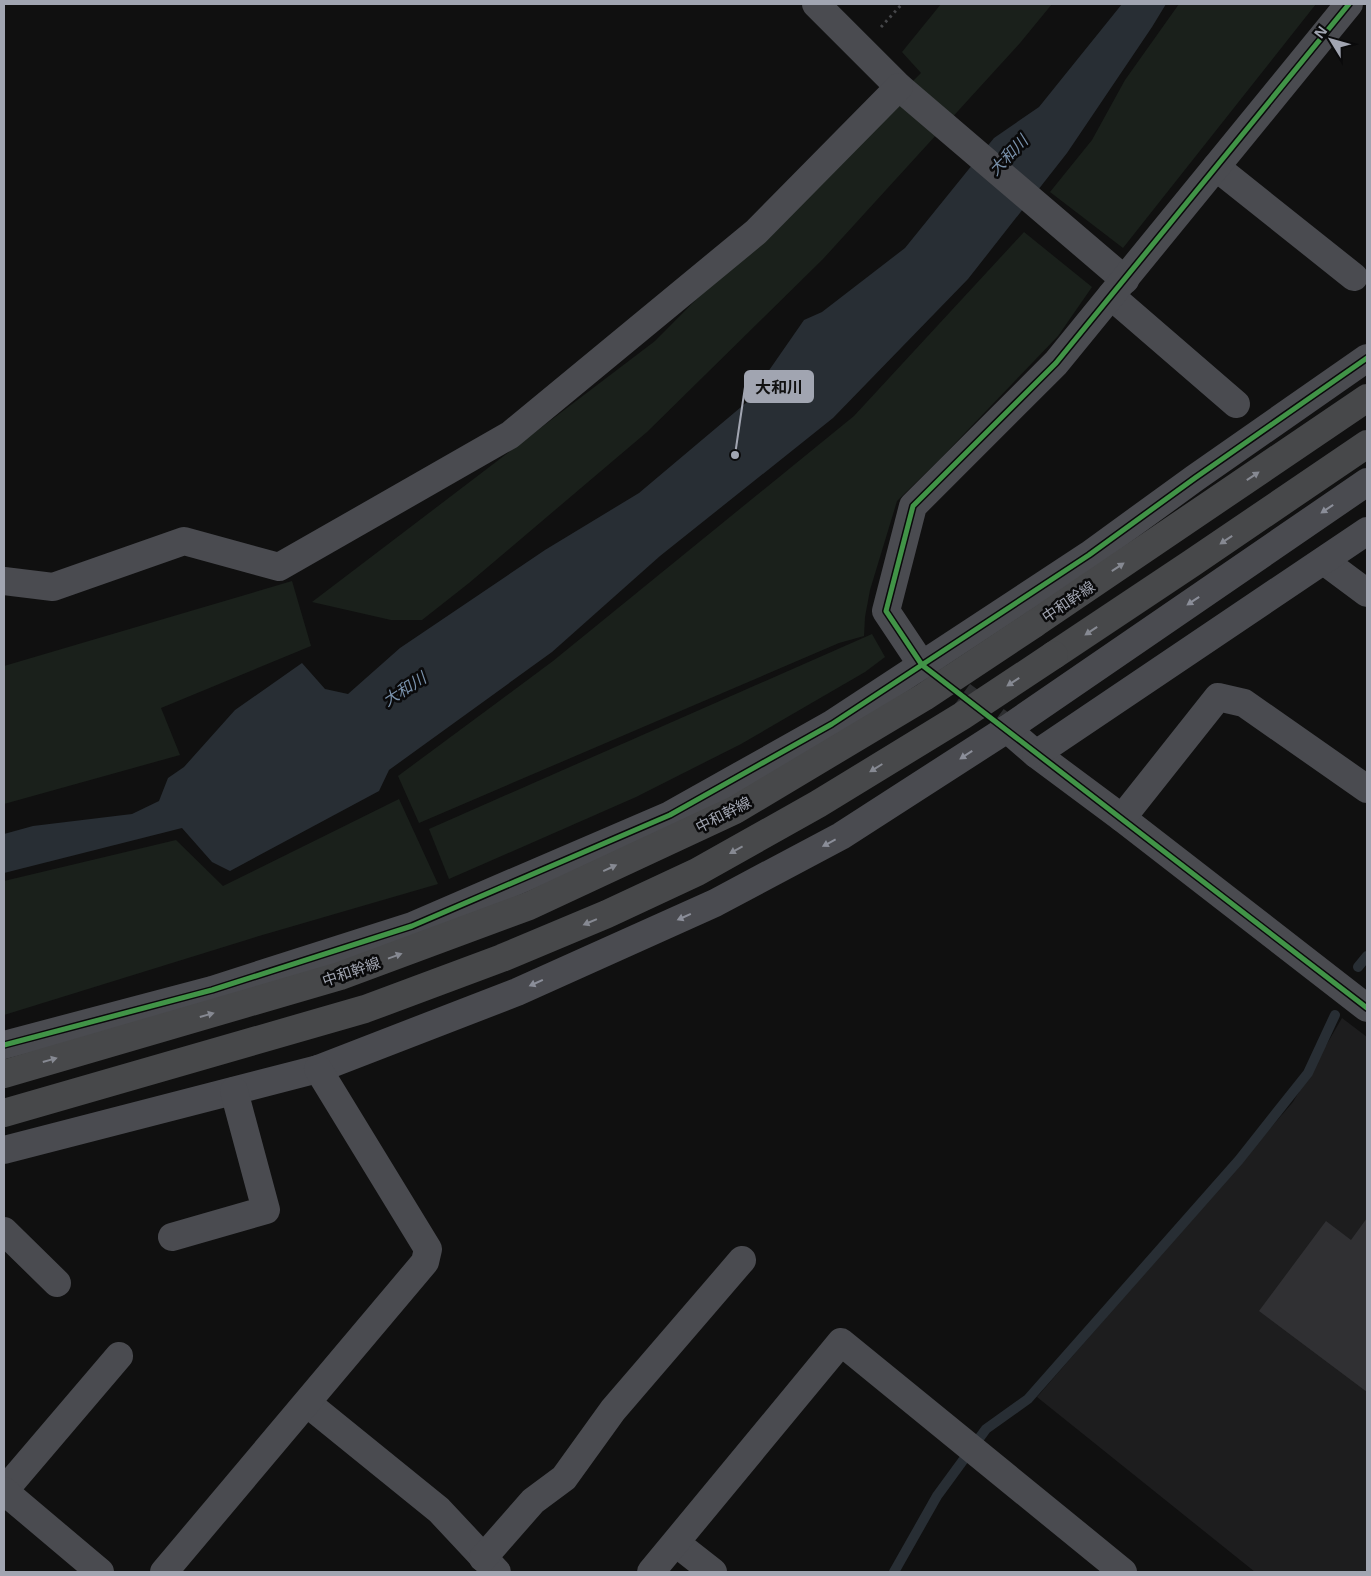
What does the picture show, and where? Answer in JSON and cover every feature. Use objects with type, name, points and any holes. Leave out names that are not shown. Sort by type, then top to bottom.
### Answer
[{"type":"main road","name":"中和幹線","points":[[4,1074],[340,976],[529,906],[735,810],[924,697],[1367,398]]},
{"type":"main road","points":[[4,1113],[365,1009],[502,958],[607,914],[697,872],[818,804],[962,716],[1192,564],[1367,444]]},
{"type":"street","points":[[816,4],[899,87],[1118,288],[1236,404]]},
{"type":"street","points":[[922,665],[886,611],[913,506],[1056,363],[1349,4]]},
{"type":"street","points":[[4,581],[52,587],[184,541],[279,567],[510,435],[756,232],[899,87]]},
{"type":"street","points":[[1216,167],[1354,277]]},
{"type":"street","points":[[4,1045],[212,990],[412,926],[670,815],[832,724],[922,665],[1089,554],[1367,358]]},
{"type":"street","points":[[4,1150],[318,1069],[517,992],[715,903],[841,836],[1007,729],[1367,482]]},
{"type":"street","points":[[1036,754],[1367,531]]},
{"type":"street","points":[[1324,561],[1367,593]]},
{"type":"street","points":[[1122,818],[1218,696],[1244,703],[1367,789]]},
{"type":"street","points":[[1007,729],[1036,754],[1122,818],[1367,1008]]},
{"type":"street","points":[[164,1572],[426,1262],[428,1248],[318,1069]]},
{"type":"street","points":[[172,1237],[266,1210],[234,1091]]},
{"type":"street","points":[[4,1231],[56,1283]]},
{"type":"street","points":[[307,1402],[439,1510],[490,1565],[534,1501],[564,1478],[613,1410],[742,1260]]},
{"type":"street","points":[[652,1572],[841,1342],[1123,1572]]},
{"type":"street","points":[[100,1572],[4,1491],[118,1356]]},
{"type":"street","points":[[676,1543],[713,1572]]},
{"type":"shaded area","points":[[941,4],[1052,4],[1020,43],[823,259],[647,432],[469,583],[422,620],[391,620],[312,602],[655,341],[921,73],[902,52]]},
{"type":"shaded area","points":[[1179,4],[1316,4],[1123,248],[1050,192],[1092,140],[1125,80]]},
{"type":"shaded area","points":[[1024,232],[1092,287],[1058,336],[897,501],[870,590],[864,636],[839,643],[419,823],[398,776],[553,661],[854,416]]},
{"type":"shaded area","points":[[292,581],[311,646],[161,708],[180,755],[4,804],[4,666]]},
{"type":"shaded area","points":[[872,634],[885,657],[865,672],[741,744],[636,797],[449,879],[429,829]]},
{"type":"shaded area","points":[[399,799],[438,884],[259,936],[4,1015],[4,881],[176,840],[223,886]]},
{"type":"shaded area","points":[[1342,1018],[1367,1037],[1367,1572],[1255,1572],[1037,1397],[1293,1102]]},
{"type":"water","name":"大和川","points":[[1122,4],[1166,4],[1067,153],[968,279],[833,418],[660,556],[552,652],[389,770],[379,791],[230,871],[212,862],[182,828],[4,873],[4,834],[33,826],[132,814],[159,801],[168,778],[184,767],[235,710],[302,663],[325,689],[348,694],[400,648],[545,550],[639,493],[747,402],[804,320],[822,312],[905,248],[994,138],[1039,107]]},
{"type":"building","points":[[1367,1218],[1367,1392],[1259,1311],[1326,1221],[1351,1240]]},
{"type":"waterway","points":[[1358,967],[1367,956]]},
{"type":"waterway","points":[[894,1572],[937,1496],[986,1429],[1028,1399],[1239,1160],[1308,1073],[1335,1015]]},
{"type":"tunnel","points":[[928,670],[1007,729]]},
{"type":"cycle path","points":[[1349,4],[1056,363],[913,506],[886,611],[922,665],[1367,1008]]},
{"type":"cycle path","points":[[4,1045],[212,990],[412,926],[670,815],[832,724],[1089,555],[1195,478],[1367,358]]},
{"type":"place","name":"大和川","points":[[735,455]]}]
